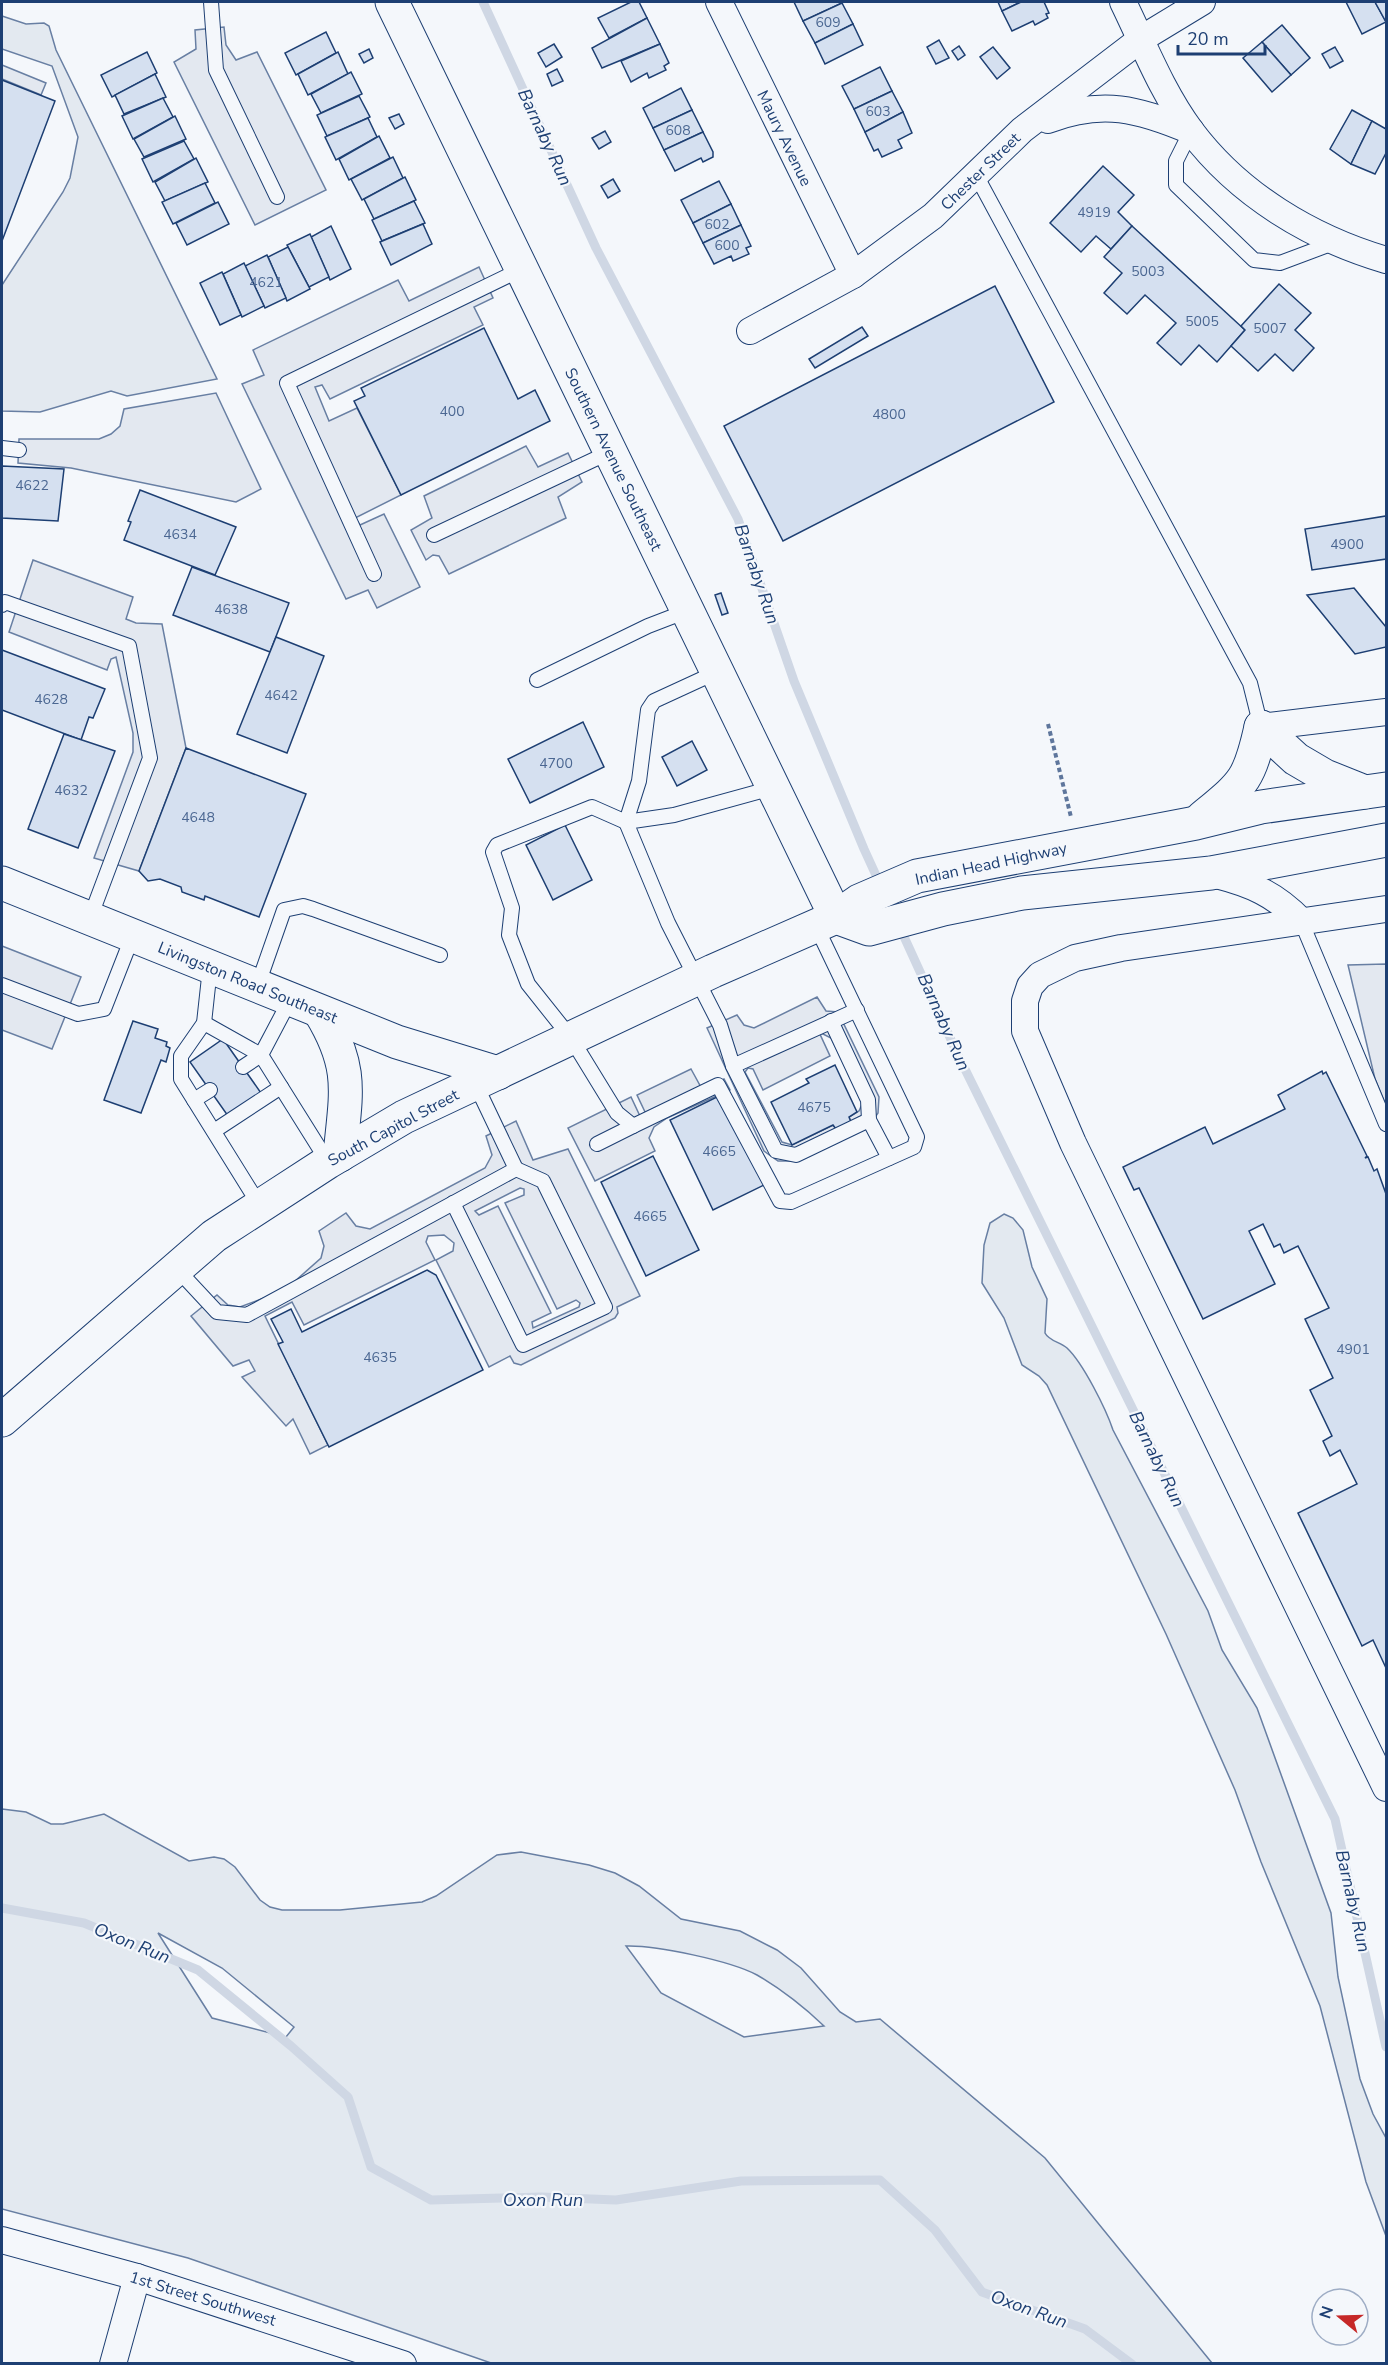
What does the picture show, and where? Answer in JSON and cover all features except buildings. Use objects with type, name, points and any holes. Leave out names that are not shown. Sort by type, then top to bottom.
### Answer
[{"type":"main road","name":"Southern Avenue Southeast","points":[[392,2],[773,788],[845,918]]},
{"type":"main road","points":[[1196,823],[1241,785],[1253,762],[1261,727],[1296,759],[1325,776],[1376,791]]},
{"type":"main road","name":"Indian Head Highway","points":[[845,918],[917,876],[1196,823],[1261,807],[1376,791]]},
{"type":"main road","points":[[845,918],[943,909],[1023,893],[1210,873],[1386,840]]},
{"type":"main road","name":"Livingston Road Southeast","points":[[2,883],[133,934],[210,969],[487,1078]]},
{"type":"main road","name":"South Capitol Street","points":[[2,1420],[214,1236],[334,1158],[404,1117],[571,1038],[696,980],[845,918]]},
{"type":"main road","points":[[320,1012],[339,1047],[345,1069],[345,1096],[334,1158]]},
{"type":"street","name":"Maury Avenue","points":[[719,2],[853,275]]},
{"type":"street","points":[[1123,2],[1172,102],[1191,131],[1216,161],[1245,187],[1306,228],[1336,242],[1386,260]]},
{"type":"street","name":"Chester Street","points":[[750,331],[853,275],[933,216],[1022,130],[1141,39],[1203,2]]},
{"type":"street","points":[[1022,130],[1073,110],[1113,108],[1150,114],[1191,131]]},
{"type":"street","points":[[1261,727],[1386,712]]},
{"type":"street","points":[[1210,873],[1251,884],[1270,893],[1301,921]]},
{"type":"street","points":[[1386,909],[1121,948],[1075,958],[1040,975],[1030,986],[1025,1001],[1024,1031],[1073,1143],[1386,1788]]},
{"type":"street","name":"1st Street Southwest","points":[[2,2240],[137,2277],[403,2364]]},
{"type":"street","points":[[113,2364],[137,2277]]},
{"type":"lane","points":[[211,2],[216,70],[277,197]]},
{"type":"lane","points":[[1191,131],[1176,161],[1176,185],[1254,260],[1280,263],[1336,242]]},
{"type":"lane","points":[[976,175],[1250,683],[1261,727]]},
{"type":"lane","points":[[374,574],[287,383],[522,269]]},
{"type":"lane","points":[[2,448],[19,450]]},
{"type":"lane","points":[[434,536],[610,452]]},
{"type":"lane","points":[[2,605],[5,602],[129,646],[150,758],[90,918]]},
{"type":"lane","points":[[537,680],[648,626],[687,611]]},
{"type":"lane","points":[[717,672],[654,701],[648,710],[639,781],[626,822],[668,922],[720,1025],[733,1066],[776,1152],[796,1155],[869,1120]]},
{"type":"lane","points":[[633,1126],[617,1113],[571,1038],[528,984],[509,935],[512,908],[493,852],[496,845],[592,807],[626,822],[674,815],[773,788]]},
{"type":"lane","points":[[257,987],[284,910],[295,907],[313,909],[440,955]]},
{"type":"lane","points":[[597,1144],[718,1085],[780,1201],[791,1202],[914,1147],[917,1137],[856,1010],[845,918]]},
{"type":"lane","points":[[1301,921],[1380,1093],[1386,1124]]},
{"type":"lane","points":[[2,985],[78,1014],[104,1009],[133,934]]},
{"type":"lane","points":[[210,969],[204,1023],[181,1056],[182,1079],[260,1206]]},
{"type":"lane","points":[[243,1067],[261,1054],[290,1000]]},
{"type":"lane","points":[[733,1066],[856,1010]]},
{"type":"lane","points":[[831,1021],[868,1100],[869,1120],[889,1158]]},
{"type":"lane","points":[[204,1023],[261,1054],[281,1087],[334,1158]]},
{"type":"lane","points":[[453,1203],[523,1346],[605,1307],[543,1181],[516,1168],[487,1078]]},
{"type":"lane","points":[[214,1131],[281,1087]]},
{"type":"lane","points":[[195,1100],[210,1090]]},
{"type":"lane","points":[[176,1268],[217,1312],[247,1316],[516,1168]]},
{"type":"path","points":[[1048,724],[1072,824]]},
{"type":"shaded area","points":[[2,16],[26,24],[44,23],[49,26],[56,50],[217,379],[127,396],[111,391],[40,412],[2,411],[2,285],[63,192],[70,178],[78,137],[52,66],[2,49]]},
{"type":"shaded area","points":[[224,27],[226,45],[236,60],[257,52],[326,190],[255,225],[174,62],[196,49],[195,30]]},
{"type":"shaded area","points":[[2,65],[46,83],[41,95],[2,79]]},
{"type":"shaded area","points":[[479,267],[493,298],[474,307],[483,325],[330,399],[322,385],[315,387],[329,421],[357,408],[401,495],[355,518],[360,525],[384,514],[420,587],[377,608],[368,590],[346,599],[242,384],[264,375],[253,350],[398,280],[409,301]]},
{"type":"shaded area","points":[[216,393],[261,489],[236,502],[71,468],[18,463],[19,439],[99,439],[111,434],[120,426],[124,409]]},
{"type":"shaded area","points":[[526,446],[538,467],[568,453],[582,482],[558,497],[566,518],[449,574],[439,556],[433,555],[426,560],[411,530],[432,518],[424,496]]},
{"type":"shaded area","points":[[33,560],[133,597],[126,619],[136,623],[162,624],[186,748],[139,871],[94,858],[133,752],[133,733],[116,657],[111,659],[107,670],[9,632]]},
{"type":"shaded area","points":[[2,946],[81,977],[52,1049],[2,1030]]},
{"type":"shaded area","points":[[1386,964],[1386,1106],[1375,1079],[1348,965]]},
{"type":"shaded area","points":[[817,997],[826,1011],[838,1012],[879,1097],[878,1113],[869,1126],[797,1161],[778,1161],[764,1151],[707,1028],[737,1015],[744,1025],[754,1028]],"holes":[[[819,1032],[831,1038],[863,1102],[859,1111],[849,1117],[851,1122],[836,1129],[833,1125],[792,1145],[782,1142],[745,1072],[748,1068],[753,1069],[763,1090],[830,1056]]]},
{"type":"shaded area","points":[[691,1069],[702,1089],[724,1079],[730,1090],[667,1118],[654,1127],[649,1138],[655,1151],[595,1181],[568,1128],[631,1097],[640,1116],[646,1114],[637,1095]]},
{"type":"shaded area","points":[[516,1121],[533,1160],[568,1149],[640,1296],[617,1307],[618,1313],[615,1318],[521,1365],[514,1363],[510,1356],[489,1367],[436,1260],[453,1251],[454,1243],[444,1235],[428,1236],[426,1242],[435,1260],[304,1325],[292,1302],[265,1316],[328,1445],[310,1454],[293,1419],[286,1426],[242,1377],[255,1371],[249,1360],[233,1366],[191,1316],[217,1295],[228,1305],[240,1307],[285,1290],[321,1258],[324,1246],[319,1231],[346,1213],[356,1226],[370,1229],[485,1168],[492,1155],[486,1136]],"holes":[[[520,1188],[524,1189],[524,1195],[505,1203],[557,1309],[576,1300],[580,1303],[579,1307],[533,1328],[532,1322],[551,1313],[498,1206],[479,1215],[475,1211]]]},
{"type":"shaded area","points":[[1004,1214],[1013,1218],[1023,1230],[1032,1267],[1047,1299],[1045,1333],[1049,1338],[1067,1348],[1087,1375],[1113,1430],[1208,1611],[1222,1650],[1257,1708],[1331,1913],[1338,1977],[1360,2079],[1373,2114],[1386,2138],[1386,2236],[1366,2182],[1320,2006],[1261,1862],[1235,1790],[1166,1634],[1047,1385],[1039,1376],[1022,1365],[1004,1318],[982,1283],[984,1245],[990,1223]]},
{"type":"shaded area","points":[[2,1809],[26,1812],[51,1824],[63,1824],[104,1814],[189,1861],[214,1857],[224,1859],[235,1867],[260,1900],[270,1907],[282,1910],[340,1910],[422,1902],[436,1896],[497,1855],[521,1852],[589,1865],[615,1873],[639,1886],[681,1919],[740,1931],[777,1950],[801,1968],[840,2012],[856,2022],[880,2019],[1045,2158],[1212,2363],[491,2363],[188,2258],[2,2209]],"holes":[[[158,1933],[222,1968],[294,2027],[286,2037],[212,2018]],[[626,1946],[674,1951],[712,1959],[745,1970],[784,1993],[824,2026],[744,2037],[661,1993]]]},
{"type":"waterway","name":"Barnaby Run","points":[[483,2],[596,248],[738,519],[794,681],[864,849],[958,1055],[1335,1819],[1386,2047]]},
{"type":"waterway","name":"Oxon Run","points":[[2,1908],[84,1923],[198,1970],[291,2046],[348,2097],[371,2167],[431,2200],[541,2197],[616,2200],[741,2181],[880,2180],[935,2230],[982,2292],[1085,2329],[1132,2364]]}]
